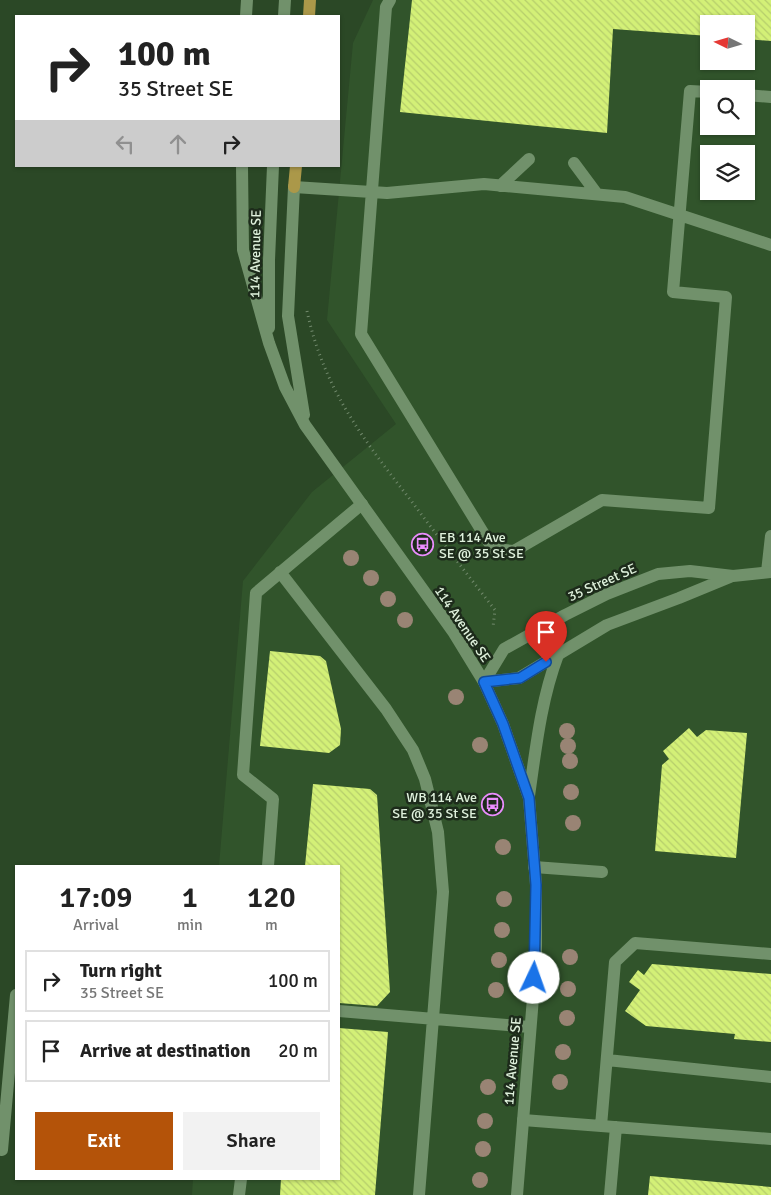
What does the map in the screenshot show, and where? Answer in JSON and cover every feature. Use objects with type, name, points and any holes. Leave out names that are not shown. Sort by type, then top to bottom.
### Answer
[{"type":"main road","points":[[246,15],[247,0]]},
{"type":"main road","points":[[284,15],[285,0]]},
{"type":"main road","points":[[309,15],[310,0]]},
{"type":"main road","points":[[390,0],[386,7],[362,334],[493,549],[514,551],[602,500],[709,508],[726,297],[673,292],[690,91],[700,92]]},
{"type":"main road","points":[[755,95],[769,94]]},
{"type":"main road","points":[[500,186],[529,159]]},
{"type":"main road","points":[[574,163],[597,194]]},
{"type":"main road","name":"114 Avenue SE","points":[[242,167],[243,250],[269,343],[285,387],[306,425],[454,633],[484,682],[503,724],[529,798],[536,885],[536,961],[517,1195]]},
{"type":"main road","name":"114 Avenue SE","points":[[269,343],[269,260],[273,167]]},
{"type":"main road","points":[[296,167],[288,316],[306,425]]},
{"type":"main road","points":[[294,187],[387,193],[484,184],[625,197],[771,245]]},
{"type":"main road","points":[[268,865],[274,799],[243,775],[256,593],[362,504]]},
{"type":"main road","points":[[769,572],[771,536]]},
{"type":"main road","name":"35 Street SE","points":[[484,682],[504,649],[607,594],[658,574],[690,571],[733,576],[769,572]]},
{"type":"main road","points":[[280,572],[386,709],[413,750],[425,778],[438,832],[443,892],[419,1195]]},
{"type":"main road","name":"35 Street SE","points":[[484,682],[520,678],[607,625],[733,576]]},
{"type":"main road","points":[[529,798],[542,707],[548,681],[558,655]]},
{"type":"main road","points":[[534,867],[602,872]]},
{"type":"main road","points":[[601,1126],[615,962],[635,943],[771,954]]},
{"type":"main road","points":[[2,1150],[6,1048],[15,1000]]},
{"type":"main road","points":[[340,1011],[433,1020],[530,1026]]},
{"type":"main road","points":[[607,1060],[771,1077]]},
{"type":"main road","points":[[523,1120],[771,1139]]},
{"type":"main road","points":[[610,1195],[616,1127]]},
{"type":"main road","points":[[239,1195],[240,1180]]},
{"type":"path","points":[[305,304],[323,364],[341,404],[362,437],[495,610],[493,627]]},
{"type":"shaded area","points":[[373,0],[771,0],[771,1195],[192,1195],[193,1180],[340,1180],[340,865],[219,865],[243,581],[312,492],[396,424],[327,320],[353,43]]},
{"type":"building","points":[[412,0],[771,0],[771,41],[755,40],[755,15],[700,15],[700,35],[613,29],[607,133],[400,112]]},
{"type":"building","points":[[270,651],[320,656],[326,661],[341,729],[340,745],[329,753],[260,746]]},
{"type":"building","points":[[689,728],[697,737],[706,730],[747,733],[736,858],[655,851],[662,765],[669,759],[663,751]]},
{"type":"building","points":[[313,784],[370,789],[377,795],[390,992],[377,1006],[340,1003],[340,865],[305,865]]},
{"type":"building","points":[[652,964],[771,974],[771,1042],[734,1039],[735,1034],[646,1026],[625,1011],[640,990],[629,982],[638,970],[644,975]]},
{"type":"building","points":[[340,1028],[388,1032],[375,1195],[280,1195],[281,1180],[340,1180]]},
{"type":"building","points":[[650,1176],[771,1187],[771,1195],[648,1195]]},
{"type":"place","name":"EB 114 Ave SE @ 35 St SE","points":[[423,545]]},
{"type":"place","name":"WB 114 Ave SE @ 35 St SE","points":[[493,805]]},
{"type":"route","points":[[534,978],[536,961],[536,885],[529,798],[503,724],[484,682],[520,678],[546,662]]}]
